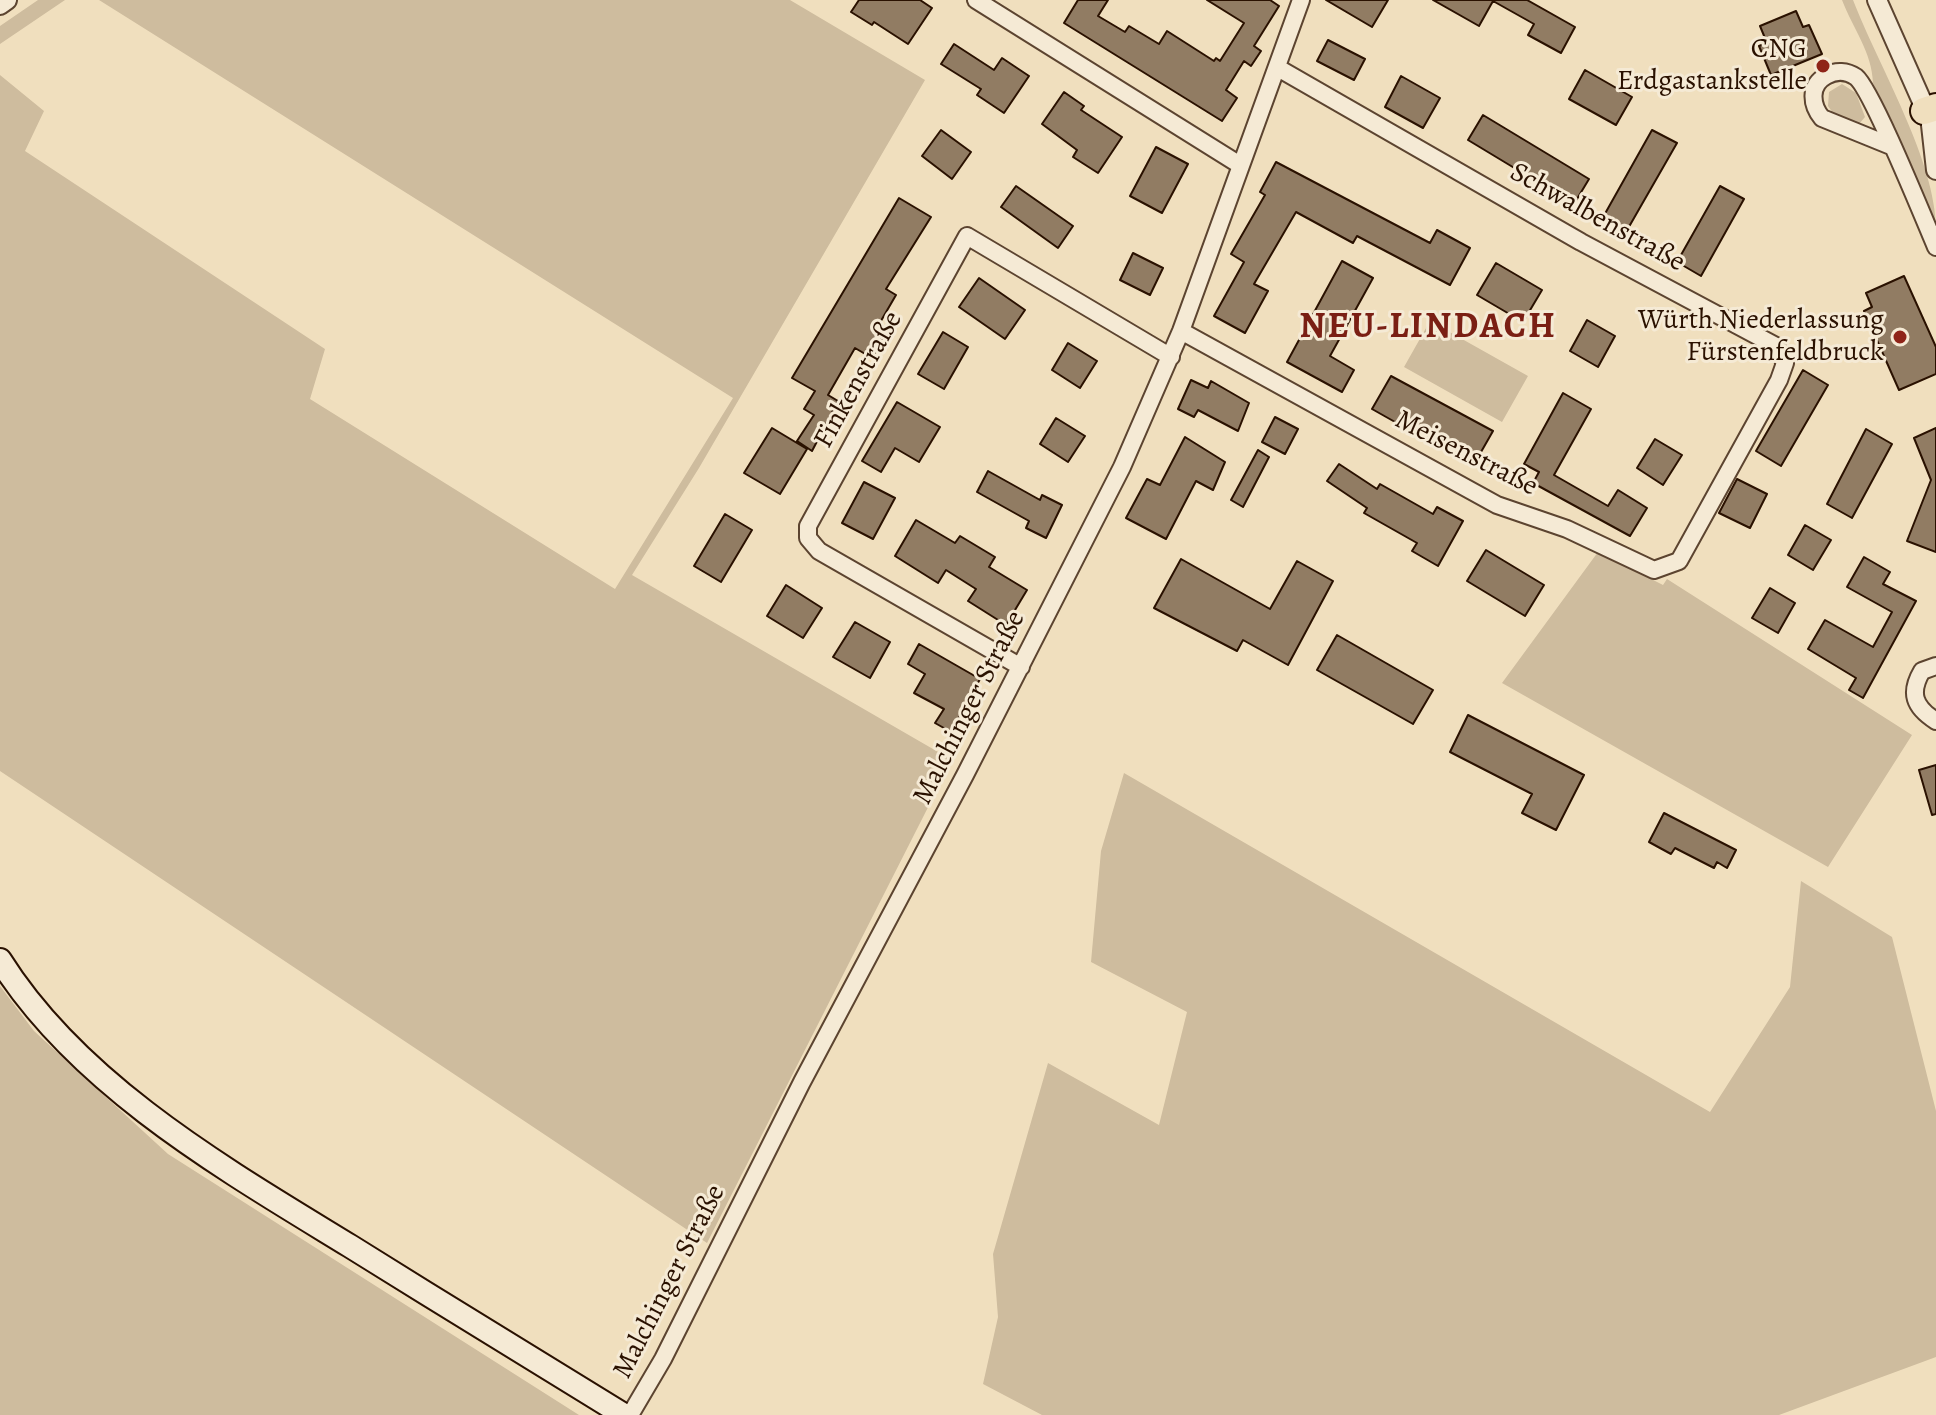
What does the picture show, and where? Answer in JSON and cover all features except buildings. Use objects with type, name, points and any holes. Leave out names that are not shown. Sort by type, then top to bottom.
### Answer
[{"type":"main road","points":[[0,960],[50,1022],[96,1070],[150,1118],[280,1204],[627,1415]]},
{"type":"street","points":[[0,5],[7,0]]},
{"type":"street","points":[[976,0],[1240,165]]},
{"type":"street","name":"Malchinger Straße","points":[[627,1415],[663,1359],[802,1082],[1021,667],[1122,467],[1181,331],[1301,0]]},
{"type":"street","points":[[1877,0],[1933,120],[1936,170]]},
{"type":"street","name":"Schwalbenstraße","points":[[1278,68],[1581,242],[1776,346],[1785,363],[1779,380],[1732,465]]},
{"type":"street","points":[[1891,146],[1822,118],[1813,94],[1822,79],[1838,72],[1855,77],[1891,146],[1936,247]]},
{"type":"street","name":"Finkenstraße","points":[[1021,667],[819,551],[811,545],[808,526],[967,236],[1171,357]]},
{"type":"street","name":"Meisenstraße","points":[[1181,331],[1497,505],[1567,529],[1654,570],[1679,561],[1732,465]]},
{"type":"street","points":[[1936,666],[1922,671],[1913,686],[1915,701],[1936,721]]},
{"type":"shaded area","points":[[38,0],[65,0],[0,44],[0,26]]},
{"type":"shaded area","points":[[99,0],[790,0],[925,80],[699,468],[632,575],[952,760],[707,1243],[0,771],[0,75],[44,111],[25,151],[325,349],[310,399],[615,589],[733,398]]},
{"type":"shaded area","points":[[1842,0],[1853,0],[1917,144],[1934,202],[1936,229],[1873,83],[1866,51]]},
{"type":"shaded area","points":[[1842,84],[1856,93],[1865,117],[1859,124],[1833,113],[1828,106],[1829,92]]},
{"type":"shaded area","points":[[1430,321],[1528,376],[1502,422],[1404,367]]},
{"type":"shaded area","points":[[1598,552],[1663,585],[1667,579],[1912,735],[1828,867],[1502,683]]},
{"type":"shaded area","points":[[1124,773],[1710,1112],[1790,987],[1801,881],[1892,937],[1936,1111],[1936,1357],[1779,1415],[1042,1415],[983,1384],[998,1317],[993,1254],[1048,1063],[1159,1125],[1187,1012],[1091,962],[1101,851]]},
{"type":"shaded area","points":[[0,986],[34,1031],[168,1154],[579,1415],[0,1415]]},
{"type":"place","name":"CNG Erdgastankstelle","points":[[1823,66]]},
{"type":"place","name":"Würth Niederlassung Fürstenfeldbruck","points":[[1900,337]]},
{"type":"district","name":"NEU-LINDACH","points":[[1428,328]]}]
